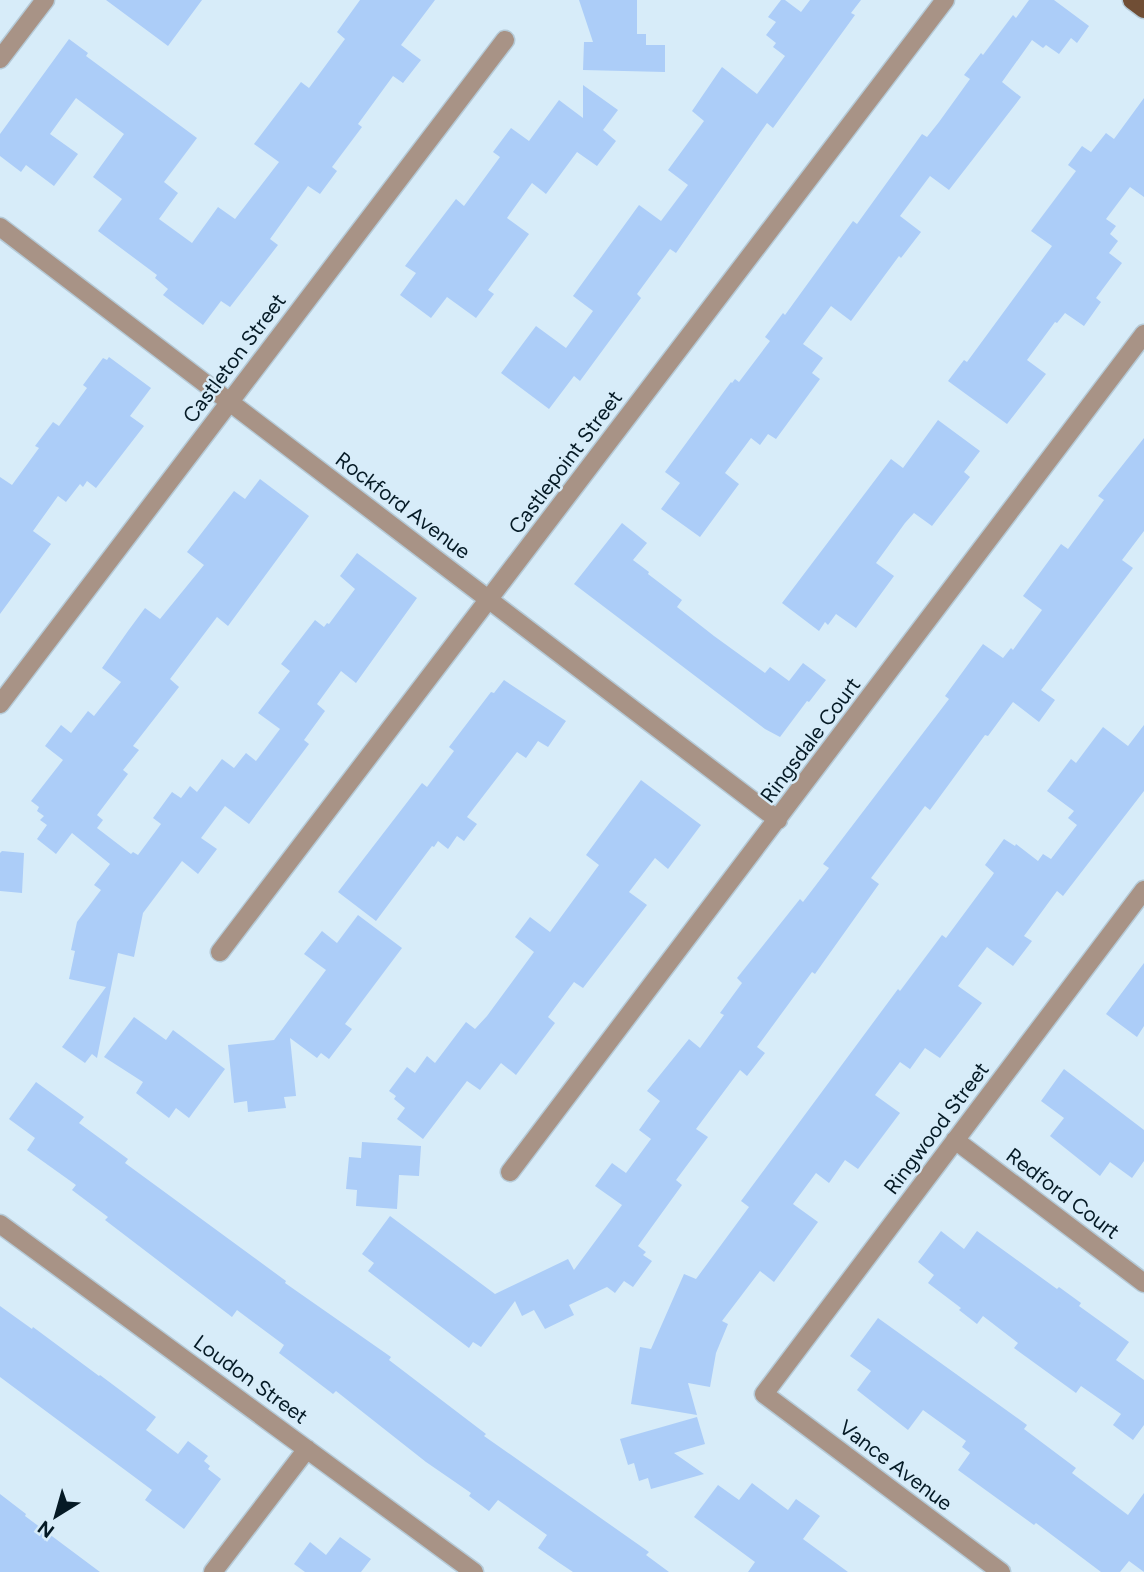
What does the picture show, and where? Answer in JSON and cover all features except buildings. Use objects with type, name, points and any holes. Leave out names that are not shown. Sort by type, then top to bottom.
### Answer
[{"type":"main road","points":[[1132,0],[1144,9]]},
{"type":"street","points":[[0,59],[45,0]]},
{"type":"street","name":"Castlepoint Street","points":[[220,952],[945,0]]},
{"type":"street","name":"Castleton Street","points":[[0,704],[505,40]]},
{"type":"street","name":"Rockford Avenue","points":[[0,228],[778,820]]},
{"type":"street","name":"Ringsdale Court","points":[[510,1172],[1144,334]]},
{"type":"street","name":"Ringwood Street","points":[[764,1394],[1144,890]]},
{"type":"street","name":"Redford Court","points":[[955,1140],[1144,1283]]},
{"type":"street","name":"Loudon Street","points":[[0,1224],[474,1572]]},
{"type":"street","name":"Vance Avenue","points":[[764,1394],[1001,1572]]},
{"type":"street","points":[[213,1572],[307,1449]]}]
